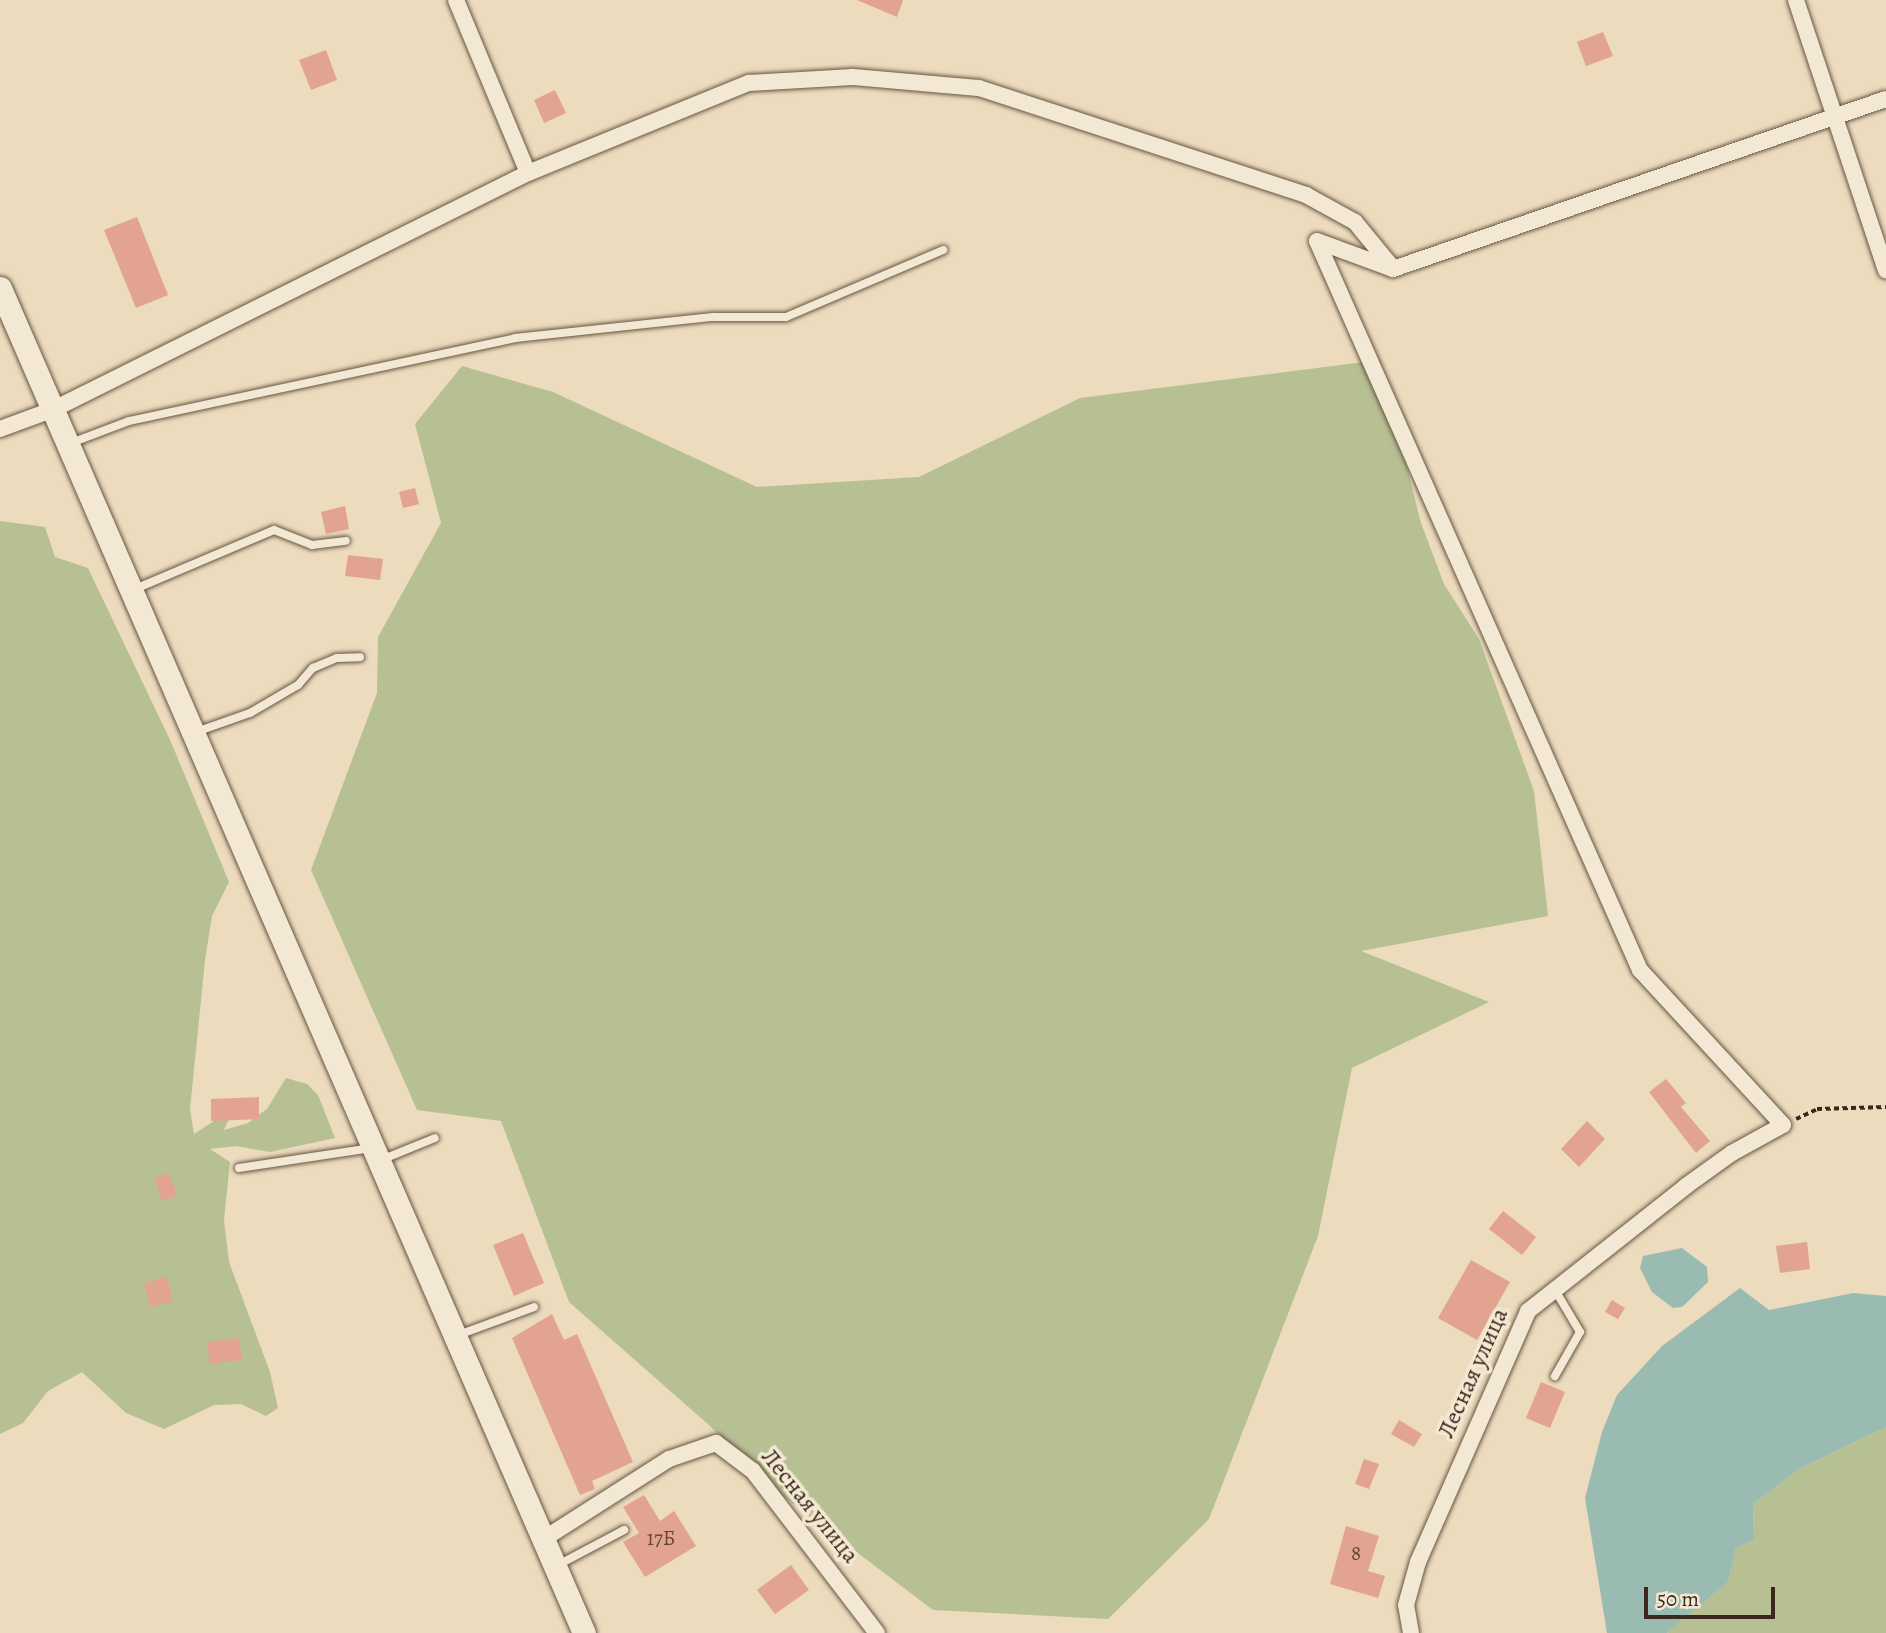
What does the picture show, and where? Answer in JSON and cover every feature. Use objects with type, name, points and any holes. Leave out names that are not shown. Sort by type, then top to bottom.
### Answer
[{"type":"street","points":[[456,0],[528,173]]},
{"type":"street","points":[[1796,0],[1886,270]]},
{"type":"street","points":[[0,429],[52,410],[528,173],[749,82],[853,77],[979,88],[1306,195],[1355,222],[1393,269]]},
{"type":"street","points":[[1783,1125],[1640,970],[1317,241],[1393,269],[1886,99]]},
{"type":"street","points":[[0,288],[584,1633]]},
{"type":"street","name":"Лесная улица","points":[[1411,1633],[1406,1605],[1418,1562],[1528,1311],[1723,1160],[1783,1125]]},
{"type":"street","name":"Лесная улица","points":[[542,1540],[669,1459],[716,1443],[753,1471],[877,1633]]},
{"type":"lane","points":[[68,444],[129,421],[516,338],[713,317],[786,317],[943,250]]},
{"type":"lane","points":[[132,590],[274,530],[312,545],[346,541]]},
{"type":"lane","points":[[194,733],[250,713],[298,685],[313,667],[337,658],[360,657]]},
{"type":"lane","points":[[239,1168],[376,1154],[435,1138]]},
{"type":"lane","points":[[1555,1290],[1580,1332],[1555,1376]]},
{"type":"lane","points":[[454,1337],[534,1307]]},
{"type":"lane","points":[[554,1567],[624,1530]]},
{"type":"path","points":[[1783,1125],[1817,1109],[1886,1108]]},
{"type":"green space","points":[[1380,360],[1421,523],[1444,584],[1479,639],[1534,791],[1548,916],[1361,951],[1489,1002],[1352,1068],[1318,1236],[1209,1519],[1108,1619],[933,1610],[768,1485],[710,1426],[569,1302],[501,1121],[417,1110],[311,870],[377,693],[378,637],[441,523],[415,424],[462,366],[553,392],[757,487],[919,477],[1080,398]]},
{"type":"green space","points":[[0,521],[45,527],[55,557],[88,568],[171,742],[229,882],[212,916],[205,960],[190,1109],[194,1134],[234,1108],[224,1130],[248,1123],[267,1109],[286,1078],[307,1084],[318,1095],[335,1138],[270,1152],[236,1146],[210,1149],[230,1162],[224,1220],[229,1262],[270,1372],[278,1408],[266,1416],[241,1404],[214,1405],[164,1429],[126,1413],[82,1372],[48,1391],[23,1423],[0,1434]]},
{"type":"green space","points":[[1886,1427],[1886,1633],[1667,1633],[1728,1582],[1736,1548],[1754,1540],[1753,1504],[1801,1468]]},
{"type":"water","points":[[1682,1248],[1707,1267],[1708,1282],[1682,1307],[1673,1308],[1652,1292],[1640,1268],[1643,1256]]},
{"type":"water","points":[[1740,1288],[1769,1310],[1853,1293],[1886,1296],[1886,1427],[1801,1468],[1753,1504],[1754,1540],[1736,1548],[1728,1582],[1667,1633],[1607,1633],[1585,1498],[1602,1432],[1617,1395],[1662,1346]]},
{"type":"building","points":[[857,0],[903,0],[897,17]]},
{"type":"building","points":[[1603,32],[1613,56],[1586,66],[1577,42]]},
{"type":"building","points":[[326,50],[337,80],[311,90],[299,60]]},
{"type":"building","points":[[555,90],[566,113],[544,123],[534,100]]},
{"type":"building","points":[[137,217],[168,295],[136,308],[104,230]]},
{"type":"building","points":[[415,488],[419,504],[403,508],[399,492]]},
{"type":"building","points":[[345,506],[349,529],[326,534],[321,512]]},
{"type":"building","points":[[348,555],[383,559],[380,580],[345,576]]},
{"type":"building","points":[[1666,1079],[1686,1103],[1681,1107],[1710,1141],[1696,1153],[1649,1092]]},
{"type":"building","points":[[259,1097],[259,1119],[211,1121],[211,1099]]},
{"type":"building","points":[[1587,1121],[1605,1139],[1579,1167],[1561,1149]]},
{"type":"building","points":[[169,1173],[177,1196],[162,1201],[154,1178]]},
{"type":"building","points":[[1503,1211],[1536,1237],[1522,1255],[1489,1229]]},
{"type":"building","points":[[523,1233],[544,1283],[514,1296],[493,1245]]},
{"type":"building","points":[[1807,1242],[1810,1269],[1780,1273],[1776,1246]]},
{"type":"building","points":[[1471,1260],[1510,1282],[1477,1340],[1438,1318]]},
{"type":"building","points":[[167,1277],[173,1301],[150,1307],[144,1283]]},
{"type":"building","points":[[1612,1300],[1625,1308],[1618,1319],[1605,1312]]},
{"type":"building","points":[[552,1314],[564,1340],[577,1334],[633,1462],[592,1481],[595,1489],[580,1495],[512,1338]]},
{"type":"building","points":[[239,1338],[242,1360],[210,1364],[207,1342]]},
{"type":"building","points":[[1541,1382],[1565,1392],[1550,1428],[1526,1418]]},
{"type":"building","points":[[1399,1420],[1422,1434],[1414,1447],[1391,1434]]},
{"type":"building","points":[[1364,1459],[1379,1464],[1369,1489],[1355,1484]]},
{"type":"building","points":[[644,1495],[660,1521],[674,1511],[696,1546],[645,1577],[623,1542],[639,1533],[623,1507]]},
{"type":"building","points":[[1346,1526],[1379,1536],[1368,1571],[1385,1576],[1378,1598],[1330,1584]]},
{"type":"building","points":[[791,1565],[809,1590],[775,1614],[757,1590]]}]
